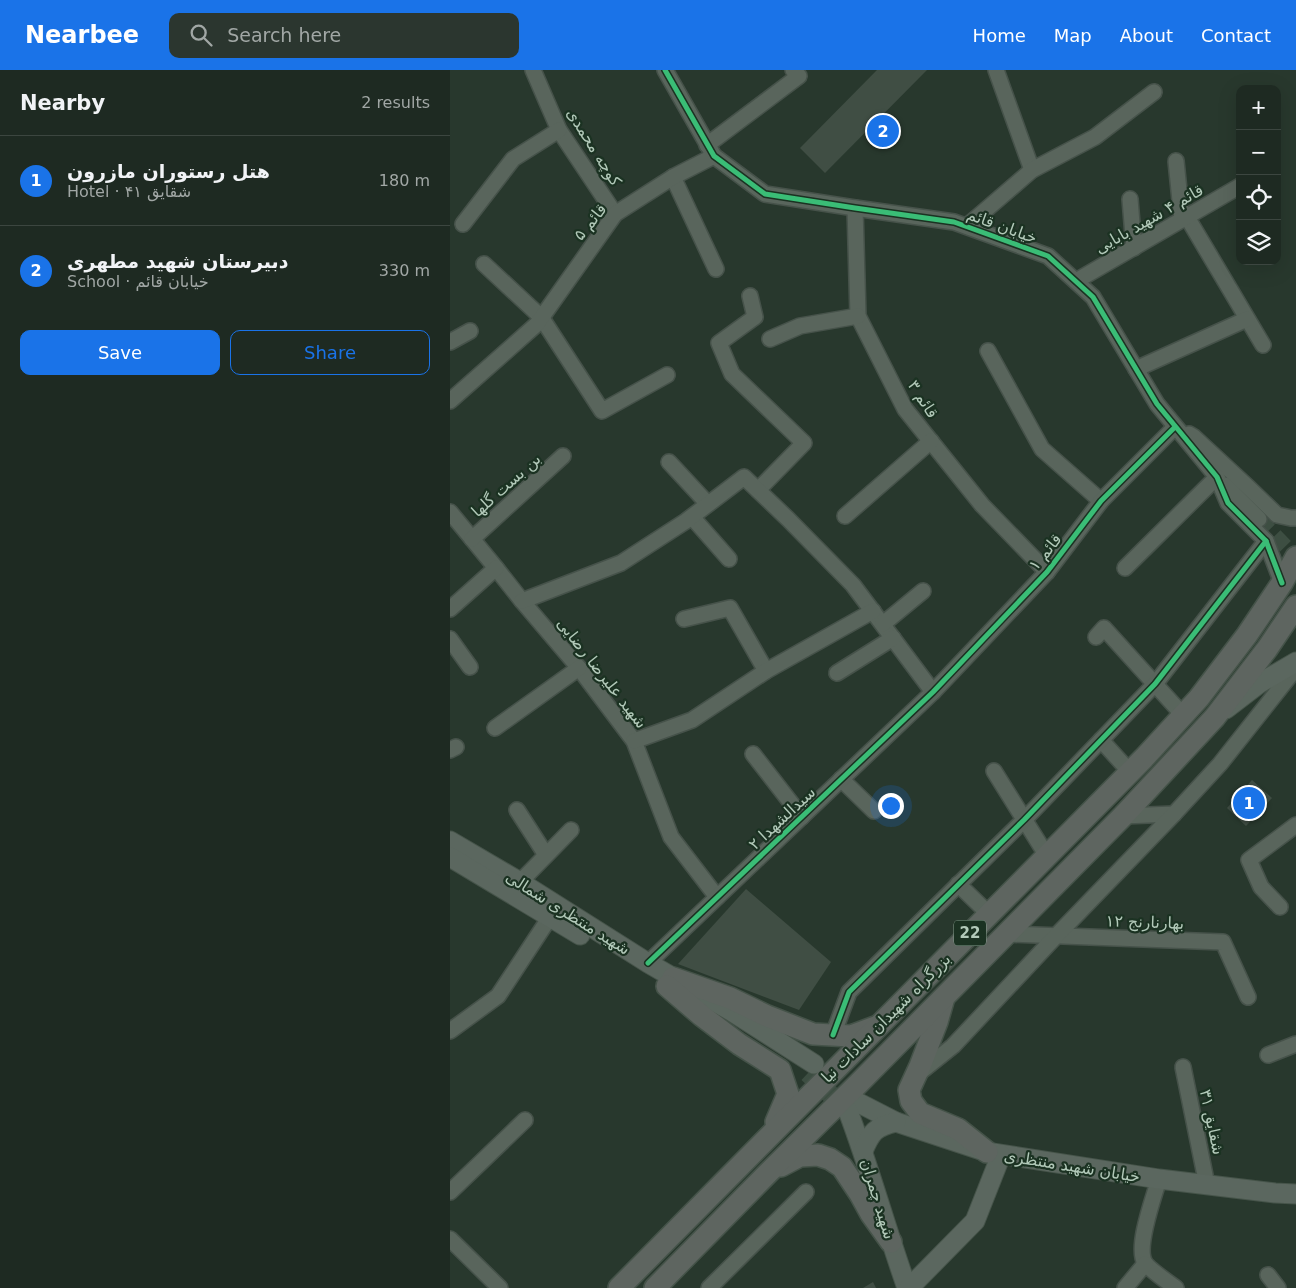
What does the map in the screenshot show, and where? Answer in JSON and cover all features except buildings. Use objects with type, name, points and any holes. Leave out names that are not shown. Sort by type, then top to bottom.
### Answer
[{"type":"highway","name":"بزرگراه شهیدان سادات نیا","points":[[618,1288],[1130,772],[1199,698],[1247,636],[1282,583],[1296,557]]},
{"type":"highway","name":"بزرگراه شهیدان سادات نیا","points":[[655,1288],[1123,816],[1215,717],[1267,649],[1296,606]]},
{"type":"highway","points":[[670,982],[730,998],[767,1016],[813,1034],[850,1036],[880,1025]]},
{"type":"highway","points":[[670,982],[702,1016],[739,1044],[780,1070],[788,1094],[770,1135]]},
{"type":"highway","points":[[945,996],[937,1022],[909,1090],[911,1101],[920,1113],[958,1129],[994,1154]]},
{"type":"highway","points":[[768,1173],[800,1156],[818,1154],[830,1159],[842,1167],[860,1194],[870,1214],[891,1242]]},
{"type":"main road","points":[[1215,717],[1260,683],[1296,662]]},
{"type":"main road","name":"شهید منتظری شمالی","points":[[450,841],[520,882],[648,964],[670,982]]},
{"type":"main road","name":"شهید منتظری شمالی","points":[[450,856],[550,917],[670,982],[731,1011],[811,1068]]},
{"type":"main road","name":"خیابان شهید منتظری","points":[[853,1106],[994,1154],[1160,1179],[1296,1194]]},
{"type":"main road","name":"شهید چمران","points":[[853,1106],[863,1151],[891,1242],[908,1288]]},
{"type":"main road","points":[[863,1151],[874,1131],[882,1126],[896,1122]]},
{"type":"main road","points":[[908,1288],[975,1221],[994,1154]]},
{"type":"street","name":"کوچه محمدی","points":[[533,70],[559,130],[616,214]]},
{"type":"street","name":"خیابان قائم","points":[[665,70],[711,151],[765,194],[954,222],[1048,256],[1093,297],[1157,404],[1216,477],[1228,503],[1266,542],[1282,583]]},
{"type":"street","name":"قائم ۵","points":[[450,401],[537,324],[616,214],[673,178],[711,151],[799,76],[793,70]]},
{"type":"street","points":[[996,70],[1032,170]]},
{"type":"street","points":[[967,226],[1032,170],[1095,137],[1154,92]]},
{"type":"street","points":[[464,224],[513,160],[559,130]]},
{"type":"street","points":[[1176,161],[1185,218],[1263,345]]},
{"type":"street","points":[[673,178],[716,269]]},
{"type":"street","name":"قائم ۴ شهید بابایی","points":[[1076,281],[1236,188]]},
{"type":"street","points":[[1130,198],[1134,248]]},
{"type":"street","name":"قائم ۳","points":[[855,208],[858,316],[905,409],[982,505],[1047,572]]},
{"type":"street","points":[[484,264],[542,317],[602,411],[667,375]]},
{"type":"street","points":[[750,296],[756,317],[719,343],[732,374],[804,443],[758,490]]},
{"type":"street","points":[[770,339],[800,326],[858,316]]},
{"type":"street","points":[[1136,369],[1247,318]]},
{"type":"street","points":[[450,342],[470,331]]},
{"type":"street","points":[[988,351],[1042,449],[1101,501]]},
{"type":"street","points":[[1175,427],[1194,436],[1277,515],[1296,518]]},
{"type":"street","name":"قائم ۱","points":[[933,692],[1047,572],[1101,501],[1175,427]]},
{"type":"street","points":[[845,516],[931,441]]},
{"type":"street","name":"بن بست گلها","points":[[472,539],[563,456]]},
{"type":"street","points":[[669,462],[708,504]]},
{"type":"street","points":[[522,601],[621,563],[692,517],[744,477],[788,518],[853,585],[933,692]]},
{"type":"street","points":[[1125,568],[1216,477],[1259,519]]},
{"type":"street","name":"شهید علیرضا رضایی","points":[[450,512],[579,668],[634,741],[671,837],[717,896]]},
{"type":"street","points":[[692,517],[729,559]]},
{"type":"street","points":[[833,1035],[848,992],[1024,820],[1155,684],[1266,542]]},
{"type":"street","points":[[450,609],[496,568]]},
{"type":"street","points":[[883,624],[923,591]]},
{"type":"street","points":[[684,619],[730,608],[766,671]]},
{"type":"street","points":[[634,741],[692,720],[766,671],[873,611]]},
{"type":"street","points":[[1096,636],[1104,628],[1183,715]]},
{"type":"street","points":[[837,673],[893,638]]},
{"type":"street","points":[[450,639],[470,667]]},
{"type":"street","points":[[495,728],[579,668]]},
{"type":"street","points":[[915,1077],[953,1046],[1174,814],[1220,764],[1296,668]]},
{"type":"street","name":"سیدالشهدا ۲","points":[[648,964],[717,896],[933,692]]},
{"type":"street","points":[[1101,740],[1130,772]]},
{"type":"street","points":[[753,754],[802,817]]},
{"type":"street","points":[[994,771],[1047,856]]},
{"type":"street","points":[[841,780],[874,811]]},
{"type":"street","points":[[517,810],[546,855]]},
{"type":"street","points":[[1123,816],[1174,814]]},
{"type":"street","points":[[1280,907],[1261,887],[1249,860],[1296,825]]},
{"type":"street","points":[[520,882],[571,830]]},
{"type":"street","points":[[958,884],[989,914]]},
{"type":"street","points":[[450,1031],[498,996],[550,917]]},
{"type":"street","name":"بهارنارنج ۱۲","points":[[1006,934],[1223,942],[1248,997]]},
{"type":"street","points":[[1268,1055],[1296,1044]]},
{"type":"street","name":"شقایق ۳۱","points":[[1182,1067],[1207,1185]]},
{"type":"street","points":[[450,1192],[525,1120]]},
{"type":"street","points":[[1160,1179],[1146,1221],[1142,1254],[1146,1264],[1176,1288]]},
{"type":"street","points":[[709,1288],[806,1192]]},
{"type":"street","points":[[450,1238],[500,1288]]},
{"type":"street","points":[[1125,1288],[1146,1264]]},
{"type":"street","points":[[1268,1275],[1278,1288]]},
{"type":"tunnel","points":[[1259,519],[1296,557]]},
{"type":"tunnel","points":[[808,1073],[848,1111]]},
{"type":"cycle path","points":[[665,70],[714,156],[765,194],[954,222],[1048,256],[1093,297],[1157,404],[1217,477],[1228,503],[1266,541],[1282,583]]},
{"type":"cycle path","points":[[648,963],[933,692],[1047,572],[1101,501],[1175,427]]},
{"type":"cycle path","points":[[833,1035],[849,992],[1024,820],[1155,684],[1266,541]]},
{"type":"place","name":"دبیرستان شهید مطهری","points":[[883,131]]},
{"type":"place","name":"هتل رستوران مازرون","points":[[1249,803]]}]
